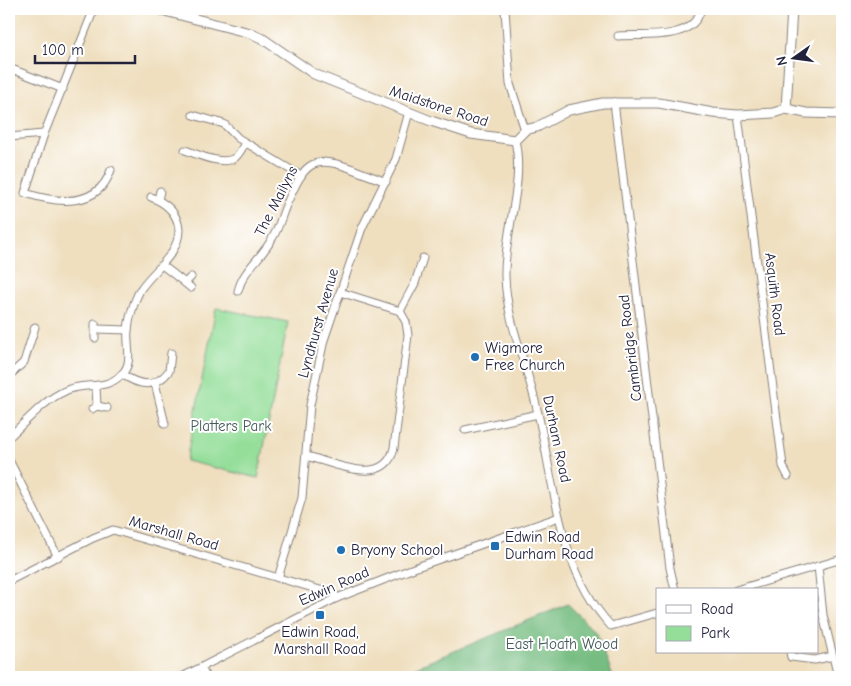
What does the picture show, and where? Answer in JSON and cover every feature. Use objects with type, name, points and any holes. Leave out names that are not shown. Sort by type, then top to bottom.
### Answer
[{"type":"street","points":[[94,9],[44,134],[25,193],[48,201],[79,199],[99,190],[106,183],[111,170]]},
{"type":"street","name":"Maidstone Road","points":[[157,9],[250,32],[263,38],[287,57],[314,74],[409,112],[471,134],[515,140]]},
{"type":"street","points":[[505,9],[510,84],[525,130]]},
{"type":"street","points":[[618,36],[681,32],[693,25],[701,9]]},
{"type":"street","points":[[786,110],[792,9]]},
{"type":"street","points":[[9,68],[62,89]]},
{"type":"street","points":[[515,140],[525,130],[537,127],[574,108],[614,102],[659,103],[705,112],[738,115],[773,113],[786,110],[806,113],[842,114]]},
{"type":"street","name":"Cambridge Road","points":[[614,102],[670,568],[675,588]]},
{"type":"street","name":"Lyndhurst Avenue","points":[[278,578],[302,498],[316,374],[324,340],[362,228],[396,159],[409,112]]},
{"type":"street","points":[[193,114],[224,124],[245,143],[301,176]]},
{"type":"street","name":"Asquith Road","points":[[738,115],[781,449],[788,476]]},
{"type":"street","points":[[9,137],[44,134]]},
{"type":"street","name":"Durham Road","points":[[515,140],[518,169],[506,258],[506,286],[517,338],[538,414],[559,517],[581,579],[605,618],[614,626],[656,613]]},
{"type":"street","points":[[185,150],[219,160],[229,160],[236,157],[245,143]]},
{"type":"street","name":"The Mailyns","points":[[238,291],[245,273],[264,253],[274,237],[288,200],[301,176],[313,164],[330,161],[386,182]]},
{"type":"street","points":[[9,436],[60,393],[79,386],[96,387],[112,381],[122,374],[129,358],[128,330],[140,290],[162,265],[176,245],[179,230],[172,211],[155,199],[160,191]]},
{"type":"street","points":[[400,311],[415,283],[422,258]]},
{"type":"street","points":[[162,265],[191,288]]},
{"type":"street","points":[[185,283],[191,277]]},
{"type":"street","points":[[306,456],[367,471],[377,469],[390,459],[394,448],[408,335],[406,322],[400,311],[340,292]]},
{"type":"street","points":[[95,338],[96,326],[128,330]]},
{"type":"street","points":[[9,376],[24,362],[35,327]]},
{"type":"street","points":[[122,374],[143,384],[155,383],[169,371],[171,353]]},
{"type":"street","points":[[155,383],[165,424]]},
{"type":"street","points":[[96,387],[95,408],[106,408]]},
{"type":"street","points":[[465,430],[473,430],[538,414]]},
{"type":"street","points":[[9,460],[58,556]]},
{"type":"street","name":"Edwin Road","points":[[182,677],[337,598],[414,568],[559,517]]},
{"type":"street","name":"Marshall Road","points":[[9,581],[92,538],[113,530],[334,594],[337,598]]},
{"type":"street","points":[[743,588],[842,559]]},
{"type":"street","points":[[818,566],[823,615],[838,677]]},
{"type":"street","points":[[790,654],[791,657],[809,660],[833,656]]},
{"type":"street","points":[[201,668],[206,677]]},
{"type":"green space","name":"Platters Park","points":[[216,308],[288,322],[258,478],[186,461]]},
{"type":"green space","name":"East Hoath Wood","points":[[568,604],[596,632],[613,677],[392,677]]},
{"type":"place","name":"Wigmore Free Church","points":[[475,357]]},
{"type":"place","name":"Edwin Road Durham Road","points":[[495,546]]},
{"type":"place","name":"Bryony School","points":[[341,550]]},
{"type":"place","name":"Edwin Road, Marshall Road","points":[[320,615]]}]
